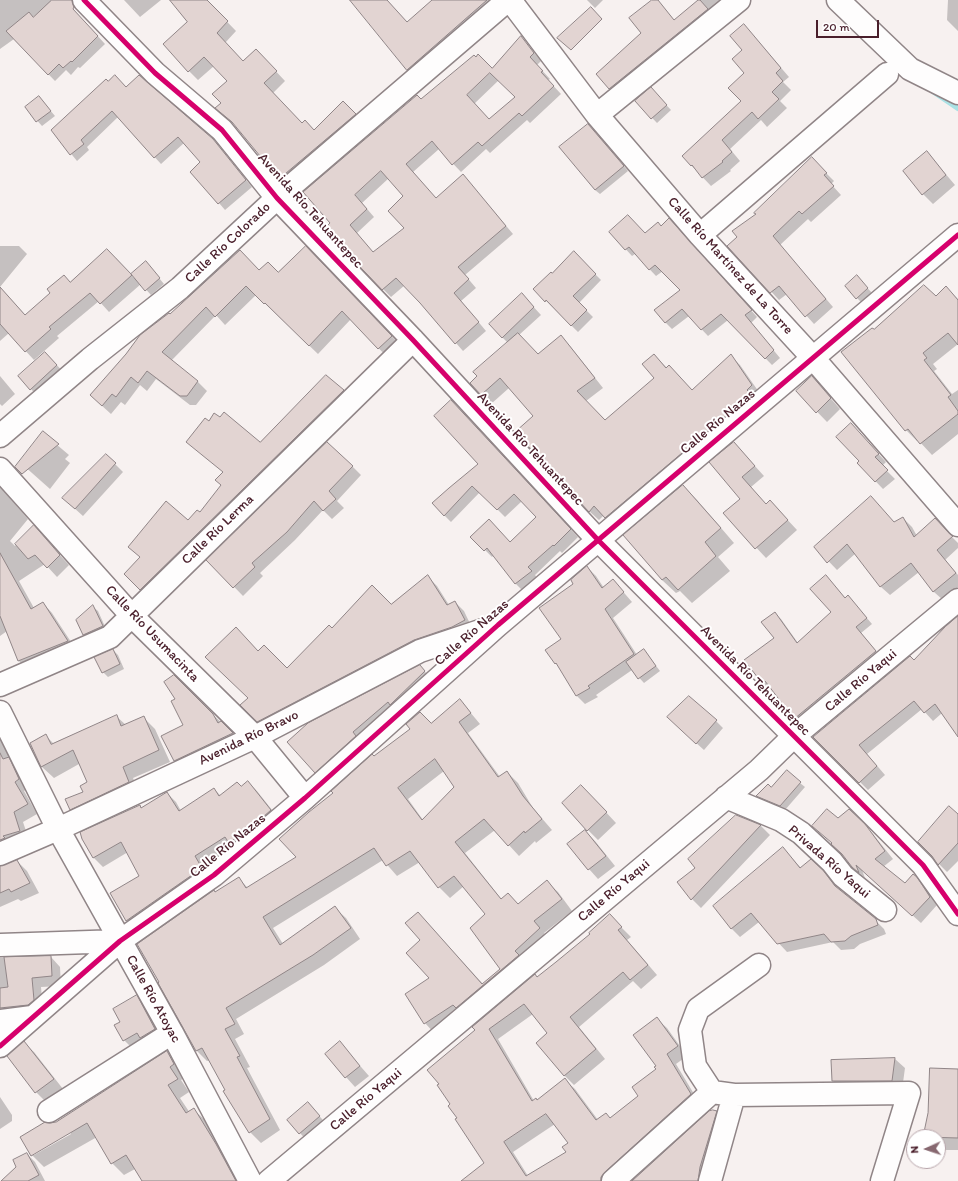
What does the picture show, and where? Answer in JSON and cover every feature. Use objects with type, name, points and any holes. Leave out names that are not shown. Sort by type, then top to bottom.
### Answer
[{"type":"street","name":"Avenida Río Tehuantepec","points":[[84,0],[155,73],[222,130],[277,198],[412,340],[598,540],[793,737],[923,865],[958,914]]},
{"type":"street","name":"Calle Río Colorado","points":[[0,436],[90,359],[180,288],[277,198],[509,0]]},
{"type":"street","name":"Calle Río Martínez de La Torre","points":[[509,0],[597,115],[700,235],[813,358],[958,525]]},
{"type":"street","points":[[597,115],[739,0]]},
{"type":"street","points":[[838,0],[910,69],[958,93]]},
{"type":"street","points":[[700,235],[887,74]]},
{"type":"street","name":"Calle Río Nazas","points":[[0,1046],[120,941],[214,875],[305,798],[498,625],[958,235]]},
{"type":"street","name":"Calle Río Lerma","points":[[0,685],[110,637],[412,340]]},
{"type":"street","name":"Calle Río Usumacinta","points":[[0,469],[131,615],[255,737],[305,798]]},
{"type":"street","name":"Calle Río Yaqui","points":[[269,1181],[759,770],[793,737],[958,600]]},
{"type":"street","name":"Avenida Río Bravo","points":[[0,854],[58,829],[255,737],[420,652],[498,625]]},
{"type":"street","name":"Calle Río Atoyac","points":[[0,712],[58,829],[172,1034],[250,1181]]},
{"type":"street","name":"Privada Río Yaqui","points":[[726,797],[781,820],[801,833],[832,862],[843,876],[885,910]]},
{"type":"street","points":[[0,945],[120,941]]},
{"type":"street","points":[[759,965],[698,1009],[690,1030],[695,1066],[712,1092],[734,1095],[909,1093],[882,1181]]},
{"type":"street","points":[[0,1021],[32,1017]]},
{"type":"street","points":[[49,1111],[172,1034]]},
{"type":"street","points":[[613,1181],[712,1092]]},
{"type":"street","points":[[710,1181],[734,1095]]},
{"type":"building","points":[[52,0],[72,0],[74,7],[73,9],[98,36],[72,62],[71,61],[63,68],[59,64],[48,75],[6,31],[29,12],[33,17]]},
{"type":"building","points":[[170,0],[207,0],[228,21],[217,33],[243,61],[256,49],[277,71],[264,83],[302,123],[305,120],[314,130],[343,101],[356,114],[279,179],[232,122],[215,108],[221,103],[212,94],[227,81],[204,57],[188,72],[163,44],[187,22]]},
{"type":"building","points":[[350,0],[387,0],[407,22],[432,0],[487,0],[407,70]]},
{"type":"building","points":[[652,0],[658,0],[674,20],[698,0],[700,0],[708,9],[609,89],[596,74],[641,33],[629,18]]},
{"type":"building","points":[[591,7],[602,19],[571,50],[557,38]]},
{"type":"building","points":[[744,24],[781,68],[776,73],[783,81],[772,92],[779,99],[758,119],[752,112],[722,140],[732,152],[722,161],[723,162],[702,178],[692,165],[691,166],[682,156],[741,101],[728,88],[744,73],[732,59],[742,50],[730,36]]},
{"type":"building","points":[[521,36],[534,53],[530,57],[554,86],[522,116],[519,113],[482,146],[478,142],[452,165],[432,141],[406,164],[436,198],[463,174],[506,226],[458,267],[469,279],[454,293],[479,322],[455,344],[420,303],[396,278],[382,290],[324,229],[330,223],[303,192],[417,95],[421,99],[474,55],[476,57],[478,54],[492,68]],"holes":[[[490,73],[515,97],[489,119],[467,95]],[[381,171],[403,196],[388,211],[404,228],[373,252],[350,225],[367,209],[355,195]]]},
{"type":"building","points":[[115,75],[126,87],[139,75],[213,139],[246,180],[218,204],[190,172],[200,162],[178,137],[154,158],[112,111],[81,140],[84,144],[70,155],[51,130],[106,79],[108,81]]},
{"type":"building","points":[[651,87],[667,105],[651,119],[635,101]]},
{"type":"building","points":[[39,96],[51,111],[36,122],[25,107]]},
{"type":"building","points":[[588,124],[624,166],[595,190],[559,147]]},
{"type":"building","points":[[927,151],[946,175],[922,195],[903,171]]},
{"type":"building","points":[[812,157],[827,173],[824,175],[834,186],[802,214],[799,211],[773,236],[826,299],[805,317],[779,286],[770,293],[727,246],[737,237],[732,231],[756,214],[754,213]]},
{"type":"building","points":[[628,215],[645,233],[658,222],[661,226],[669,218],[752,310],[745,315],[774,350],[765,359],[721,314],[701,330],[682,309],[665,323],[654,310],[680,290],[655,265],[649,270],[629,247],[625,250],[609,232]]},
{"type":"building","points":[[306,246],[392,336],[378,349],[342,311],[309,346],[246,286],[215,317],[206,307],[162,352],[198,381],[187,396],[180,396],[147,371],[138,383],[131,377],[116,397],[112,394],[102,406],[90,395],[126,354],[140,335],[169,313],[170,314],[240,250],[259,270],[268,262],[278,272]]},
{"type":"building","points":[[107,249],[132,275],[100,304],[90,293],[49,327],[51,329],[25,352],[0,324],[0,287],[25,315],[50,293],[47,289],[64,275],[70,282]]},
{"type":"building","points":[[574,251],[596,274],[573,296],[587,310],[571,326],[533,289]]},
{"type":"building","points":[[146,261],[160,278],[145,291],[131,274]]},
{"type":"building","points":[[857,275],[868,288],[856,299],[845,286]]},
{"type":"building","points":[[924,285],[936,296],[946,286],[958,300],[958,345],[948,333],[923,353],[927,358],[924,360],[951,395],[948,397],[958,411],[958,414],[920,444],[908,429],[905,431],[841,352],[872,328],[874,329]]},
{"type":"building","points":[[522,293],[534,307],[502,338],[489,324]]},
{"type":"building","points":[[518,333],[538,354],[561,335],[595,378],[577,391],[605,420],[654,378],[642,364],[654,354],[666,368],[669,365],[692,390],[731,354],[752,385],[747,390],[750,393],[726,416],[605,518],[594,506],[589,512],[515,432],[533,416],[500,378],[481,395],[470,383],[477,376],[473,372]]},
{"type":"building","points":[[45,352],[57,365],[30,390],[18,376]]},
{"type":"building","points":[[326,375],[344,390],[140,590],[124,574],[140,557],[128,547],[166,501],[188,520],[197,510],[200,512],[221,485],[215,480],[223,472],[186,442],[205,418],[209,421],[214,413],[220,417],[224,412],[260,442]]},
{"type":"building","points":[[812,376],[831,398],[816,413],[796,391]]},
{"type":"building","points":[[451,400],[571,529],[554,546],[553,545],[528,567],[532,571],[515,584],[487,548],[484,551],[470,537],[489,519],[510,542],[536,517],[514,494],[497,510],[472,486],[444,516],[432,503],[478,464],[434,416]]},
{"type":"building","points":[[851,423],[879,454],[875,457],[888,470],[875,482],[857,463],[859,461],[836,437]]},
{"type":"building","points":[[43,431],[59,444],[22,474],[15,467]]},
{"type":"building","points":[[327,442],[353,466],[329,491],[336,499],[323,511],[314,501],[287,532],[252,563],[255,567],[233,588],[206,560]]},
{"type":"building","points":[[734,442],[755,466],[742,477],[766,504],[770,500],[788,520],[755,549],[723,513],[740,499],[709,462]]},
{"type":"building","points":[[106,454],[116,463],[75,509],[62,498]]},
{"type":"building","points":[[683,485],[721,528],[705,542],[716,556],[678,590],[666,577],[662,580],[623,535]]},
{"type":"building","points":[[871,496],[894,522],[903,517],[914,537],[935,518],[953,536],[937,550],[956,573],[933,592],[911,563],[880,587],[847,544],[827,563],[814,547]]},
{"type":"building","points":[[34,525],[60,555],[47,568],[35,555],[28,559],[15,544]]},
{"type":"building","points":[[0,553],[31,609],[43,602],[68,641],[18,661],[0,616]]},
{"type":"building","points":[[587,566],[602,588],[613,579],[624,592],[605,609],[634,654],[588,686],[590,688],[576,696],[556,663],[555,664],[545,650],[561,639],[539,608],[573,584],[571,580]]},
{"type":"building","points":[[428,575],[447,605],[455,601],[465,620],[452,627],[414,640],[257,722],[240,705],[248,698],[205,657],[236,627],[258,651],[264,645],[287,668],[329,625],[332,628],[372,585],[391,604]]},
{"type":"building","points":[[826,575],[845,598],[848,595],[867,618],[856,627],[876,651],[794,719],[765,681],[762,683],[744,660],[774,638],[761,622],[775,612],[797,643],[831,612],[810,589]]},
{"type":"building","points":[[93,605],[103,626],[83,635],[76,620]]},
{"type":"building","points":[[958,616],[958,737],[935,704],[924,713],[914,701],[859,745],[877,766],[859,783],[813,737],[910,656],[914,660],[945,627]]},
{"type":"building","points":[[113,649],[120,664],[102,673],[94,657]]},
{"type":"building","points":[[644,649],[656,666],[638,679],[626,662]]},
{"type":"building","points":[[420,665],[425,671],[390,705],[388,702],[353,732],[356,736],[315,773],[287,742],[308,723]]},
{"type":"building","points":[[174,675],[213,714],[218,723],[221,721],[233,733],[174,761],[161,736],[183,725],[171,701],[175,699],[164,682]]},
{"type":"building","points":[[689,696],[717,720],[696,744],[667,717]]},
{"type":"building","points":[[460,699],[471,713],[459,722],[498,777],[507,771],[523,796],[542,819],[525,833],[524,831],[508,846],[484,819],[455,842],[501,899],[508,893],[518,904],[547,880],[562,899],[534,921],[540,928],[515,951],[519,955],[456,1008],[453,1005],[424,1024],[405,994],[429,978],[406,953],[420,940],[405,923],[418,912],[482,984],[500,969],[470,928],[485,914],[454,876],[438,888],[410,851],[386,866],[374,848],[263,917],[280,945],[335,906],[351,928],[313,955],[226,1008],[235,1024],[225,1029],[240,1056],[237,1057],[270,1119],[249,1133],[223,1091],[225,1090],[202,1048],[196,1051],[137,944],[214,890],[215,892],[239,877],[246,888],[296,857],[279,839],[333,793],[331,791],[372,754],[374,756],[410,729],[406,724],[420,712],[431,723]],"holes":[[[435,759],[454,787],[422,820],[398,788]]]},
{"type":"building","points":[[117,715],[121,726],[144,716],[159,750],[123,767],[129,782],[70,810],[65,799],[83,792],[80,786],[87,782],[73,750],[41,767],[30,743],[46,734],[51,744]]},
{"type":"building","points":[[0,753],[3,759],[9,757],[19,779],[15,782],[28,804],[14,812],[20,831],[3,836],[5,838],[0,840]]},
{"type":"building","points":[[787,770],[801,782],[780,806],[756,796],[768,784],[771,787]]},
{"type":"building","points":[[248,781],[271,810],[229,843],[225,837],[195,856],[202,868],[126,921],[110,893],[139,876],[121,842],[93,858],[82,839],[80,832],[140,805],[141,808],[167,792],[179,811],[214,788],[219,796],[237,782],[241,786]]},
{"type":"building","points":[[581,785],[607,812],[587,831],[562,803]]},
{"type":"building","points":[[949,806],[958,814],[958,843],[938,865],[932,856],[918,842]]},
{"type":"building","points":[[827,809],[838,818],[849,809],[865,824],[885,851],[875,859],[905,883],[913,874],[917,877],[930,897],[912,916],[856,865],[859,873],[852,867],[842,854],[831,844],[832,843],[812,826]]},
{"type":"building","points":[[736,815],[761,825],[691,900],[677,882],[695,868],[688,859]]},
{"type":"building","points":[[585,830],[606,856],[588,870],[567,844]]},
{"type":"building","points":[[783,847],[800,868],[811,859],[823,870],[835,886],[876,919],[878,925],[851,936],[845,941],[831,942],[824,934],[777,944],[751,913],[731,929],[713,906]]},
{"type":"building","points":[[17,860],[30,883],[11,892],[9,889],[0,893],[0,866]]},
{"type":"building","points":[[610,914],[622,927],[618,930],[648,965],[630,980],[623,972],[570,1017],[596,1049],[564,1076],[536,1043],[547,1033],[524,1004],[489,1029],[532,1101],[536,1098],[537,1100],[565,1078],[596,1120],[606,1113],[610,1118],[638,1096],[632,1087],[656,1069],[654,1067],[656,1066],[633,1035],[657,1017],[678,1046],[667,1054],[691,1094],[605,1172],[601,1177],[601,1181],[461,1181],[484,1163],[455,1119],[457,1118],[448,1106],[450,1104],[437,1085],[439,1084],[427,1070],[475,1030],[472,1027],[535,974],[537,977],[556,962],[590,934],[589,933]],"holes":[[[546,1114],[568,1143],[562,1147],[566,1152],[526,1176],[504,1142]]]},
{"type":"building","points":[[51,956],[52,976],[32,978],[34,1000],[28,1005],[0,1008],[0,988],[8,987],[4,957]]},
{"type":"building","points":[[137,995],[155,1029],[140,1038],[137,1033],[123,1041],[114,1025],[120,1022],[113,1009]]},
{"type":"building","points":[[24,1041],[54,1079],[35,1093],[7,1056]]},
{"type":"building","points":[[340,1041],[360,1066],[345,1078],[325,1054]]},
{"type":"building","points":[[167,1051],[174,1064],[170,1067],[178,1079],[168,1085],[186,1113],[194,1108],[236,1181],[142,1181],[126,1155],[111,1164],[87,1123],[31,1156],[20,1137],[45,1122],[56,1122]]},
{"type":"building","points":[[895,1058],[892,1081],[832,1081],[831,1060]]},
{"type":"building","points":[[930,1068],[958,1069],[958,1138],[946,1138],[946,1129],[925,1129],[928,1113]]},
{"type":"building","points":[[308,1102],[320,1116],[299,1134],[287,1120]]},
{"type":"building","points":[[709,1111],[717,1111],[700,1167],[698,1181],[632,1181]]},
{"type":"building","points":[[27,1153],[39,1175],[28,1181],[1,1181],[16,1167],[13,1160]]},
{"type":"waterway","points":[[933,91],[958,108]]},
{"type":"cycle path","points":[[84,0],[155,73],[222,130],[277,198],[413,340],[598,540],[923,865],[958,914]]},
{"type":"cycle path","points":[[0,1046],[120,941],[214,875],[305,798],[498,625],[958,235]]}]
